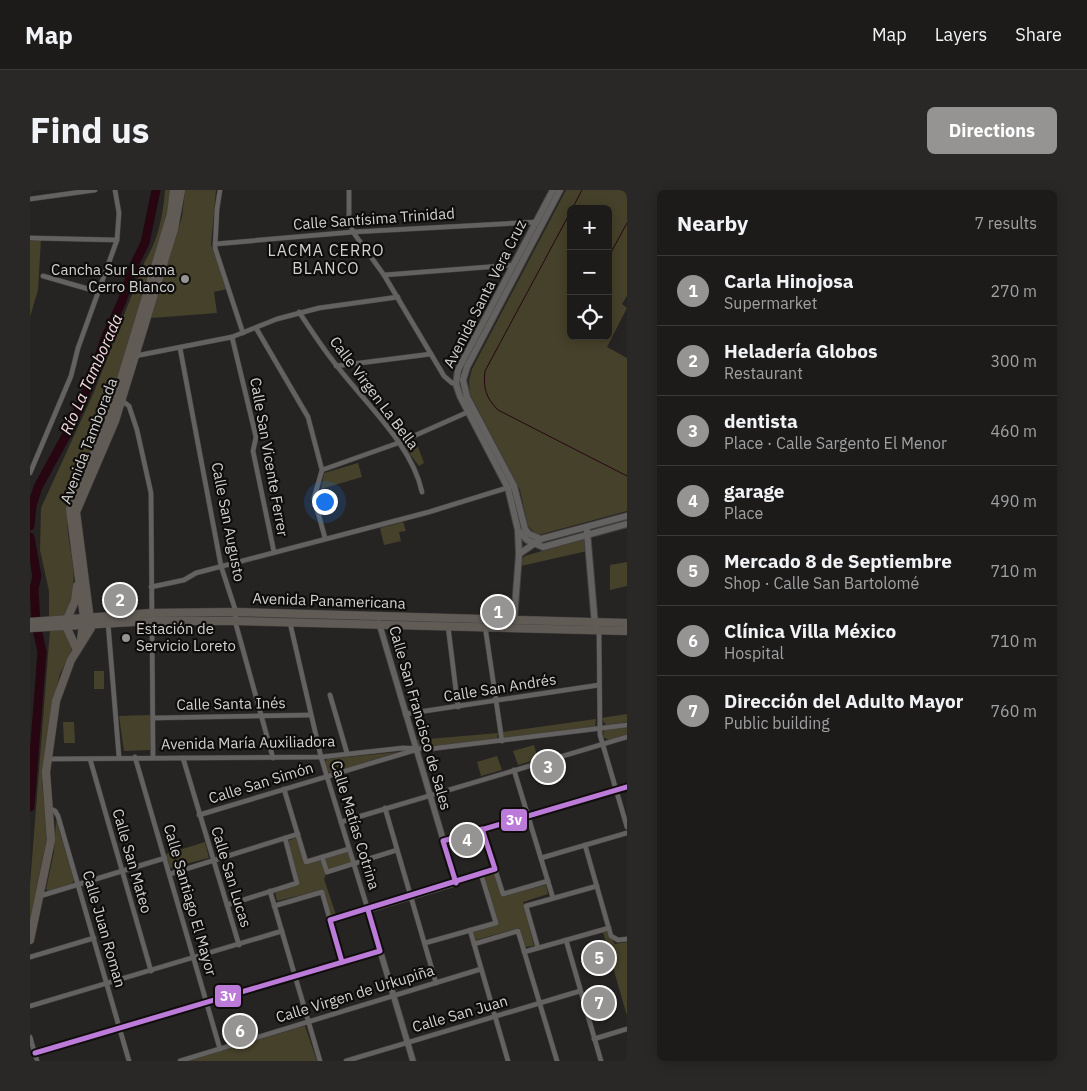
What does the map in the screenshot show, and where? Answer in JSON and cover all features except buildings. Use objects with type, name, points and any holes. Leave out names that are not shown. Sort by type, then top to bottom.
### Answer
[{"type":"main road","name":"Avenida Tamborada","points":[[30,940],[51,840],[46,782],[47,759],[60,686],[88,621],[76,512],[106,444],[121,400],[131,355],[172,214],[174,190]]},
{"type":"main road","name":"Avenida Tamborada","points":[[88,621],[70,516],[71,503],[104,432],[174,228],[181,190]]},
{"type":"main road","name":"Avenida Santa Vera Cruz","points":[[514,620],[519,554],[518,530],[511,487],[468,412],[456,384],[458,370],[553,190]]},
{"type":"main road","name":"Avenida Santa Vera Cruz","points":[[542,539],[528,534],[524,529],[511,487],[467,397],[463,383],[467,367],[560,190]]},
{"type":"main road","points":[[518,530],[532,544],[543,546],[627,516]]},
{"type":"main road","points":[[519,554],[542,539],[627,524]]},
{"type":"main road","points":[[587,530],[597,630]]},
{"type":"main road","points":[[78,647],[67,622],[75,601],[79,577]]},
{"type":"main road","name":"Avenida Panamericana","points":[[31,625],[236,612],[448,626],[627,631]]},
{"type":"main road","name":"Avenida Panamericana","points":[[88,621],[108,623],[151,617],[290,623],[484,619],[627,623]]},
{"type":"street","points":[[30,199],[95,190]]},
{"type":"street","points":[[30,473],[71,376],[78,348],[117,240],[119,213],[115,190]]},
{"type":"street","points":[[220,190],[215,244],[243,333]]},
{"type":"street","points":[[349,190],[349,220],[353,232],[398,297],[444,376],[456,384],[463,383]]},
{"type":"street","name":"Calle Santísima Trinidad","points":[[215,244],[353,232],[536,222]]},
{"type":"street","points":[[30,238],[117,240]]},
{"type":"street","points":[[384,275],[514,264]]},
{"type":"street","points":[[43,276],[99,292]]},
{"type":"street","points":[[131,355],[180,348],[232,337],[299,312],[398,297]]},
{"type":"street","name":"Calle Virgen La Bella","points":[[299,312],[336,366],[415,467],[422,492]]},
{"type":"street","points":[[256,328],[305,411],[322,470],[314,498],[325,538]]},
{"type":"street","name":"Calle San Vicente Ferrer","points":[[232,337],[256,437],[253,452],[274,552]]},
{"type":"street","name":"Calle San Augusto","points":[[180,348],[221,566],[236,612],[235,621],[273,758]]},
{"type":"street","points":[[336,366],[431,354]]},
{"type":"street","points":[[121,400],[129,406],[137,430],[151,493],[153,758]]},
{"type":"street","points":[[322,470],[398,443],[468,412]]},
{"type":"street","points":[[151,587],[184,580],[196,572],[429,512],[511,487]]},
{"type":"street","points":[[484,619],[502,741]]},
{"type":"street","name":"Calle San Francisco de Sales","points":[[379,620],[456,883]]},
{"type":"street","points":[[108,623],[119,757]]},
{"type":"street","name":"Calle Matías Cotrina","points":[[290,623],[321,757],[413,1061]]},
{"type":"street","points":[[448,626],[458,707]]},
{"type":"street","points":[[597,630],[599,729],[627,827]]},
{"type":"street","name":"Calle San Andrés","points":[[405,714],[599,685]]},
{"type":"street","points":[[330,694],[347,753]]},
{"type":"street","name":"Calle Santa Inés","points":[[153,718],[310,716]]},
{"type":"street","name":"Avenida María Auxiliadora","points":[[47,759],[321,757],[403,748],[416,750],[627,726]]},
{"type":"street","points":[[341,822],[627,737]]},
{"type":"street","name":"Calle San Simón","points":[[199,815],[416,750]]},
{"type":"street","name":"Calle Santiago El Mayor","points":[[136,757],[220,1049]]},
{"type":"street","name":"Calle San Lucas","points":[[183,758],[212,861],[239,945]]},
{"type":"street","name":"Calle San Mateo","points":[[90,759],[151,970]]},
{"type":"street","points":[[514,770],[554,898]]},
{"type":"street","points":[[443,841],[627,787]]},
{"type":"street","points":[[284,789],[306,862],[349,849]]},
{"type":"street","name":"Calle Juan Roman","points":[[49,808],[56,811],[58,816],[129,1061]]},
{"type":"street","points":[[385,808],[436,983]]},
{"type":"street","points":[[482,829],[503,894],[548,881]]},
{"type":"street","points":[[541,858],[627,832]]},
{"type":"street","points":[[170,874],[298,834]]},
{"type":"street","points":[[227,905],[296,883],[285,838]]},
{"type":"street","points":[[585,845],[609,928],[614,939],[627,938]]},
{"type":"street","points":[[322,857],[327,872],[398,850]]},
{"type":"street","points":[[40,896],[165,858]]},
{"type":"street","points":[[330,920],[456,883],[495,869]]},
{"type":"street","points":[[425,943],[496,923],[481,874]]},
{"type":"street","points":[[538,948],[526,906],[597,886]]},
{"type":"street","points":[[270,891],[320,1061]]},
{"type":"street","points":[[274,906],[322,892],[342,962]]},
{"type":"street","points":[[524,952],[609,928]]},
{"type":"street","points":[[470,930],[508,1061]]},
{"type":"street","points":[[30,1006],[194,959],[282,931]]},
{"type":"street","points":[[474,944],[518,931],[557,1061]]},
{"type":"street","points":[[30,957],[94,938]]},
{"type":"street","points":[[566,940],[601,1061]]},
{"type":"street","points":[[35,1053],[380,951]]},
{"type":"street","name":"Calle Virgen de Urkupiña","points":[[180,1061],[481,969]]},
{"type":"street","name":"Calle San Juan","points":[[346,1061],[580,991]]},
{"type":"street","points":[[594,1039],[627,1030]]},
{"type":"street","points":[[30,1037],[37,1061]]},
{"type":"shaded area","points":[[165,190],[171,190],[171,202],[103,426],[68,508],[68,535],[74,574],[70,602],[64,617],[49,617],[49,591],[40,550],[41,508],[94,392],[145,261],[157,236]]},
{"type":"shaded area","points":[[185,190],[216,190],[211,245],[227,289],[214,292],[217,313],[151,318],[182,217]]},
{"type":"shaded area","points":[[566,190],[627,190],[627,296],[622,304],[627,308],[612,337],[612,205],[567,205],[567,340],[611,340],[607,347],[627,358],[627,511],[536,534],[528,526],[520,490],[470,394],[469,380],[472,369]]},
{"type":"shaded area","points":[[41,239],[38,290],[30,317],[30,241]]},
{"type":"shaded area","points":[[415,439],[424,463],[419,466],[403,445]]},
{"type":"shaded area","points":[[358,463],[362,477],[321,489],[324,473]]},
{"type":"shaded area","points":[[403,522],[406,531],[399,532],[401,541],[384,545],[380,528]]},
{"type":"shaded area","points":[[586,538],[587,551],[521,566],[522,559],[525,556]]},
{"type":"shaded area","points":[[627,562],[627,586],[610,590],[610,565]]},
{"type":"shaded area","points":[[240,616],[372,620],[372,622],[240,618]]},
{"type":"shaded area","points":[[65,629],[72,650],[60,674],[51,708],[42,780],[47,837],[30,921],[30,885],[50,630]]},
{"type":"shaded area","points":[[94,671],[104,671],[104,689],[94,689]]},
{"type":"shaded area","points":[[627,714],[627,722],[606,725],[601,718]]},
{"type":"shaded area","points":[[150,715],[150,750],[124,751],[119,716]]},
{"type":"shaded area","points":[[596,719],[595,727],[504,738],[503,732]]},
{"type":"shaded area","points":[[63,722],[74,722],[75,743],[64,743]]},
{"type":"shaded area","points":[[627,727],[627,734],[609,740],[603,737],[604,730]]},
{"type":"shaded area","points":[[498,733],[497,739],[419,749],[417,740]]},
{"type":"shaded area","points":[[534,745],[538,759],[518,765],[513,751]]},
{"type":"shaded area","points":[[398,752],[331,773],[327,771],[325,762],[327,759]]},
{"type":"shaded area","points":[[497,756],[502,770],[481,776],[477,762]]},
{"type":"shaded area","points":[[56,820],[74,880],[72,884],[48,891],[46,889],[54,852]]},
{"type":"shaded area","points":[[297,837],[304,863],[321,860],[327,873],[324,879],[336,915],[331,915],[322,890],[277,901],[275,892],[297,885],[288,841]]},
{"type":"shaded area","points":[[205,842],[209,858],[170,868],[166,854]]},
{"type":"shaded area","points":[[349,851],[352,862],[328,870],[325,859]]},
{"type":"shaded area","points":[[494,871],[502,896],[546,885],[548,894],[523,902],[534,946],[525,947],[519,928],[476,940],[473,932],[496,925],[496,917],[484,875]]},
{"type":"shaded area","points":[[603,932],[607,932],[615,944],[627,942],[627,1016]]},
{"type":"shaded area","points":[[304,1026],[317,1061],[187,1061]]},
{"type":"waterway","name":"Río La Tamborada","points":[[30,526],[32,506],[38,487],[68,432],[86,393],[106,336],[145,243],[156,190]]},
{"type":"waterway","points":[[574,205],[582,190]]},
{"type":"waterway","points":[[567,218],[485,371],[485,388],[488,397],[498,410],[627,476]]},
{"type":"waterway","points":[[612,251],[627,223]]},
{"type":"waterway","name":"Río La Tamborada","points":[[30,537],[37,576],[34,589],[36,624],[42,652],[30,807]]},
{"type":"transit line","name":"3v","points":[[456,883],[443,841],[627,787]]},
{"type":"transit line","name":"3v","points":[[342,962],[330,920],[495,869],[482,829]]},
{"type":"transit line","name":"3v","points":[[35,1053],[380,951],[368,910]]},
{"type":"place","name":"Cancha Sur Lacma Cerro Blanco","points":[[185,279]]},
{"type":"place","name":"Heladería Globos","points":[[120,600]]},
{"type":"place","name":"Carla Hinojosa","points":[[498,612]]},
{"type":"place","name":"Estación de Servicio Loreto","points":[[126,638]]},
{"type":"place","name":"dentista","points":[[548,767]]},
{"type":"place","name":"garage","points":[[467,840]]},
{"type":"place","name":"Mercado 8 de Septiembre","points":[[599,958]]},
{"type":"place","name":"Dirección del Adulto Mayor","points":[[599,1003]]},
{"type":"place","name":"Clínica Villa México","points":[[240,1031]]},
{"type":"district","name":"LACMA CERRO BLANCO","points":[[326,259]]}]
